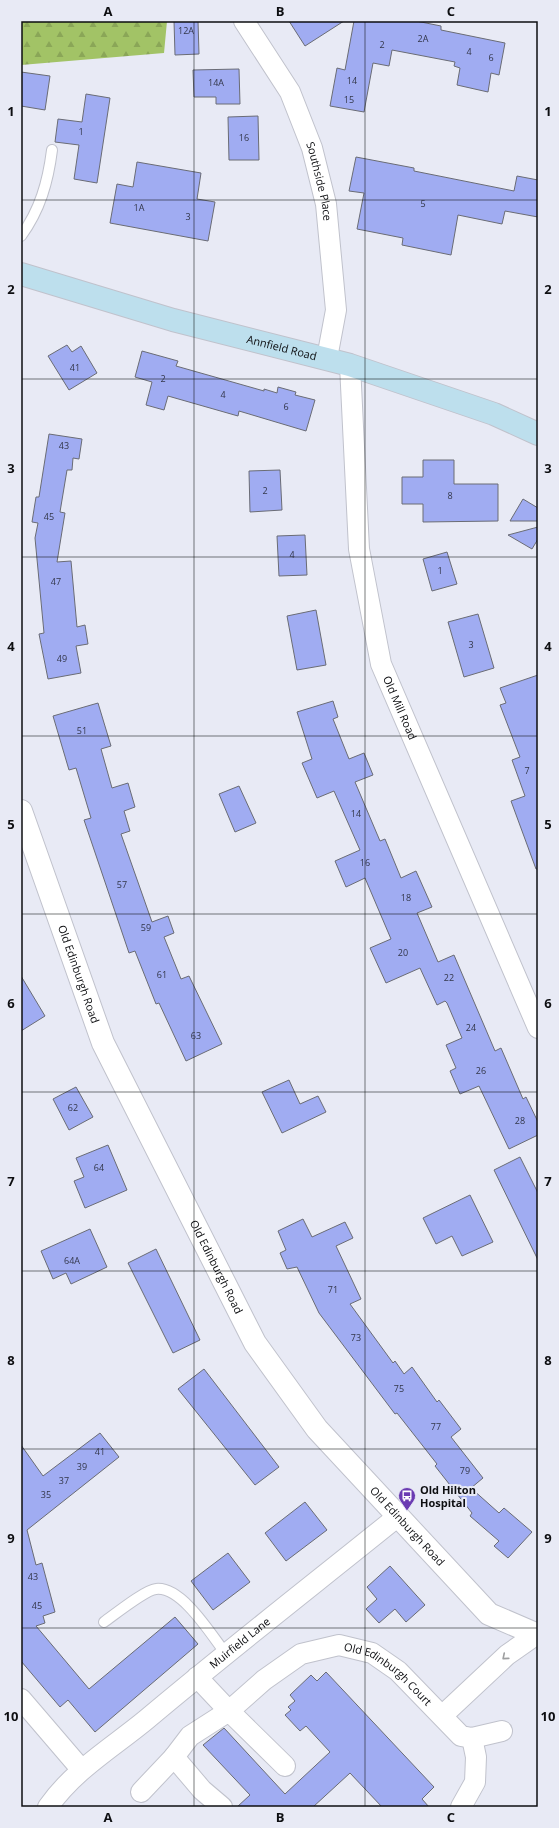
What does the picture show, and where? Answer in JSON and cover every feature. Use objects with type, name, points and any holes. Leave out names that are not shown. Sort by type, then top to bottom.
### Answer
[{"type":"main road","name":"Annfield Road","points":[[21,274],[173,320],[350,365],[494,414],[538,434]]},
{"type":"street","name":"Southside Place","points":[[244,21],[290,92],[312,148],[326,204],[336,310],[327,358]]},
{"type":"street","name":"Old Mill Road","points":[[350,365],[359,549],[382,664],[538,1028]]},
{"type":"street","name":"Old Edinburgh Road","points":[[21,811],[103,1043],[255,1343],[317,1429],[397,1517],[490,1614],[538,1634]]},
{"type":"street","name":"Muirfield Lane","points":[[48,1807],[59,1792],[81,1769],[141,1724],[397,1517]]},
{"type":"street","name":"Old Edinburgh Court","points":[[442,1716],[507,1655],[538,1634]]},
{"type":"street","name":"Old Edinburgh Court","points":[[141,1792],[174,1757],[190,1736],[229,1711],[264,1680],[301,1654],[339,1645],[372,1653],[398,1671],[461,1736],[472,1738]]},
{"type":"street","points":[[198,1677],[229,1711],[285,1766]]},
{"type":"street","points":[[21,1699],[81,1769]]},
{"type":"street","points":[[461,1807],[475,1782],[476,1757],[472,1738],[502,1731]]},
{"type":"street","points":[[174,1757],[202,1790],[222,1807]]},
{"type":"lane","points":[[21,236],[41,200],[48,178],[52,150]]},
{"type":"lane","points":[[104,1622],[156,1588],[170,1592],[183,1599],[226,1654]]},
{"type":"green space","points":[[21,21],[167,21],[164,53],[21,65]]},
{"type":"building","points":[[174,21],[198,21],[199,54],[175,55]]},
{"type":"building","points":[[289,21],[344,21],[305,46]]},
{"type":"building","points":[[354,21],[416,21],[441,26],[441,30],[505,43],[499,75],[491,73],[488,92],[457,85],[460,68],[454,66],[455,62],[392,50],[389,66],[373,63],[364,112],[330,106],[337,68],[345,70]]},
{"type":"building","points":[[239,69],[240,104],[216,104],[216,97],[194,97],[193,70]]},
{"type":"building","points":[[21,72],[50,76],[45,110],[21,106]]},
{"type":"building","points":[[86,94],[110,98],[97,183],[74,179],[79,145],[55,142],[58,119],[82,122]]},
{"type":"building","points":[[258,116],[259,160],[229,160],[228,117]]},
{"type":"building","points":[[356,157],[414,168],[414,171],[514,191],[517,176],[538,180],[538,217],[505,211],[502,224],[458,215],[451,255],[402,245],[403,238],[357,229],[364,193],[349,191]]},
{"type":"building","points":[[137,162],[201,173],[197,199],[215,202],[208,241],[110,223],[117,184],[133,187]]},
{"type":"building","points":[[67,345],[72,352],[81,346],[97,373],[69,390],[48,356]]},
{"type":"building","points":[[142,351],[178,361],[176,366],[264,391],[264,389],[277,393],[278,387],[296,392],[295,395],[315,400],[306,431],[239,411],[238,416],[168,396],[164,410],[146,405],[152,382],[135,377]]},
{"type":"building","points":[[49,434],[82,439],[79,459],[73,458],[72,470],[67,470],[60,512],[65,513],[57,562],[71,561],[77,627],[85,625],[88,644],[76,646],[81,673],[48,679],[39,634],[44,633],[35,538],[38,523],[32,522],[36,497],[39,497]]},
{"type":"building","points":[[423,460],[454,460],[454,484],[498,484],[498,521],[423,522],[423,504],[402,504],[402,477],[423,477]]},
{"type":"building","points":[[280,470],[282,510],[250,512],[249,471]]},
{"type":"building","points":[[523,499],[538,508],[538,521],[510,521]]},
{"type":"building","points":[[538,527],[538,539],[532,549],[508,535]]},
{"type":"building","points":[[305,535],[307,575],[279,576],[277,536]]},
{"type":"building","points":[[447,552],[457,584],[432,591],[423,559]]},
{"type":"building","points":[[316,610],[326,665],[297,670],[287,616]]},
{"type":"building","points":[[478,614],[494,668],[464,677],[448,622]]},
{"type":"building","points":[[538,675],[538,869],[536,869],[511,801],[525,796],[512,760],[520,757],[500,705],[506,703],[500,688]]},
{"type":"building","points":[[333,701],[338,717],[333,719],[349,759],[364,753],[373,775],[355,782],[380,841],[385,839],[401,878],[416,871],[432,907],[417,913],[438,962],[454,955],[495,1051],[501,1048],[523,1099],[526,1097],[538,1122],[538,1135],[509,1149],[479,1086],[460,1094],[450,1071],[456,1068],[446,1045],[462,1038],[447,1003],[445,1001],[437,1005],[420,968],[386,983],[370,948],[391,939],[365,878],[346,887],[335,861],[360,850],[334,791],[317,798],[302,763],[312,759],[297,712]]},
{"type":"building","points":[[98,703],[111,746],[101,749],[112,788],[128,783],[135,807],[124,811],[130,831],[121,834],[152,922],[168,916],[174,933],[164,937],[181,979],[189,976],[222,1044],[186,1061],[159,1003],[156,1004],[135,951],[129,953],[84,820],[91,818],[76,768],[69,770],[53,716]]},
{"type":"building","points":[[239,786],[256,823],[235,832],[219,794]]},
{"type":"building","points":[[21,976],[45,1016],[21,1031]]},
{"type":"building","points":[[289,1080],[300,1104],[318,1096],[326,1112],[282,1133],[262,1092]]},
{"type":"building","points":[[76,1087],[93,1117],[69,1130],[53,1099]]},
{"type":"building","points":[[108,1145],[127,1190],[85,1208],[74,1181],[84,1177],[76,1158]]},
{"type":"building","points":[[520,1157],[538,1193],[538,1260],[494,1170]]},
{"type":"building","points":[[470,1195],[493,1242],[462,1256],[452,1236],[436,1244],[423,1218]]},
{"type":"building","points":[[303,1219],[312,1237],[345,1222],[353,1238],[336,1246],[361,1299],[350,1304],[393,1363],[395,1361],[404,1374],[412,1367],[437,1402],[439,1400],[461,1429],[451,1437],[483,1478],[471,1488],[499,1513],[504,1508],[532,1532],[508,1558],[494,1546],[499,1541],[470,1516],[472,1513],[435,1466],[437,1464],[397,1413],[395,1414],[319,1313],[297,1267],[287,1269],[280,1253],[286,1250],[278,1231]]},
{"type":"building","points":[[90,1229],[107,1267],[71,1284],[66,1273],[53,1279],[41,1251]]},
{"type":"building","points":[[156,1249],[200,1340],[173,1353],[128,1263]]},
{"type":"building","points":[[204,1369],[279,1467],[255,1485],[178,1389]]},
{"type":"building","points":[[100,1433],[119,1457],[27,1530],[36,1565],[42,1563],[55,1612],[43,1616],[45,1623],[36,1626],[89,1689],[175,1617],[198,1644],[95,1732],[68,1700],[60,1707],[21,1661],[21,1445],[43,1476]]},
{"type":"building","points":[[305,1502],[327,1530],[286,1561],[265,1533]]},
{"type":"building","points":[[228,1553],[250,1582],[213,1610],[191,1581]]},
{"type":"building","points":[[390,1566],[425,1605],[406,1622],[395,1609],[379,1623],[366,1609],[377,1599],[367,1587]]},
{"type":"building","points":[[326,1672],[434,1787],[422,1799],[429,1807],[382,1807],[350,1773],[313,1807],[237,1807],[250,1795],[203,1745],[224,1728],[285,1794],[330,1752],[306,1726],[300,1731],[285,1715],[291,1710],[288,1707],[295,1701],[290,1695],[311,1675],[317,1681]]},
{"type":"place","name":"Old Hilton Hospital","points":[[407,1511]]}]
